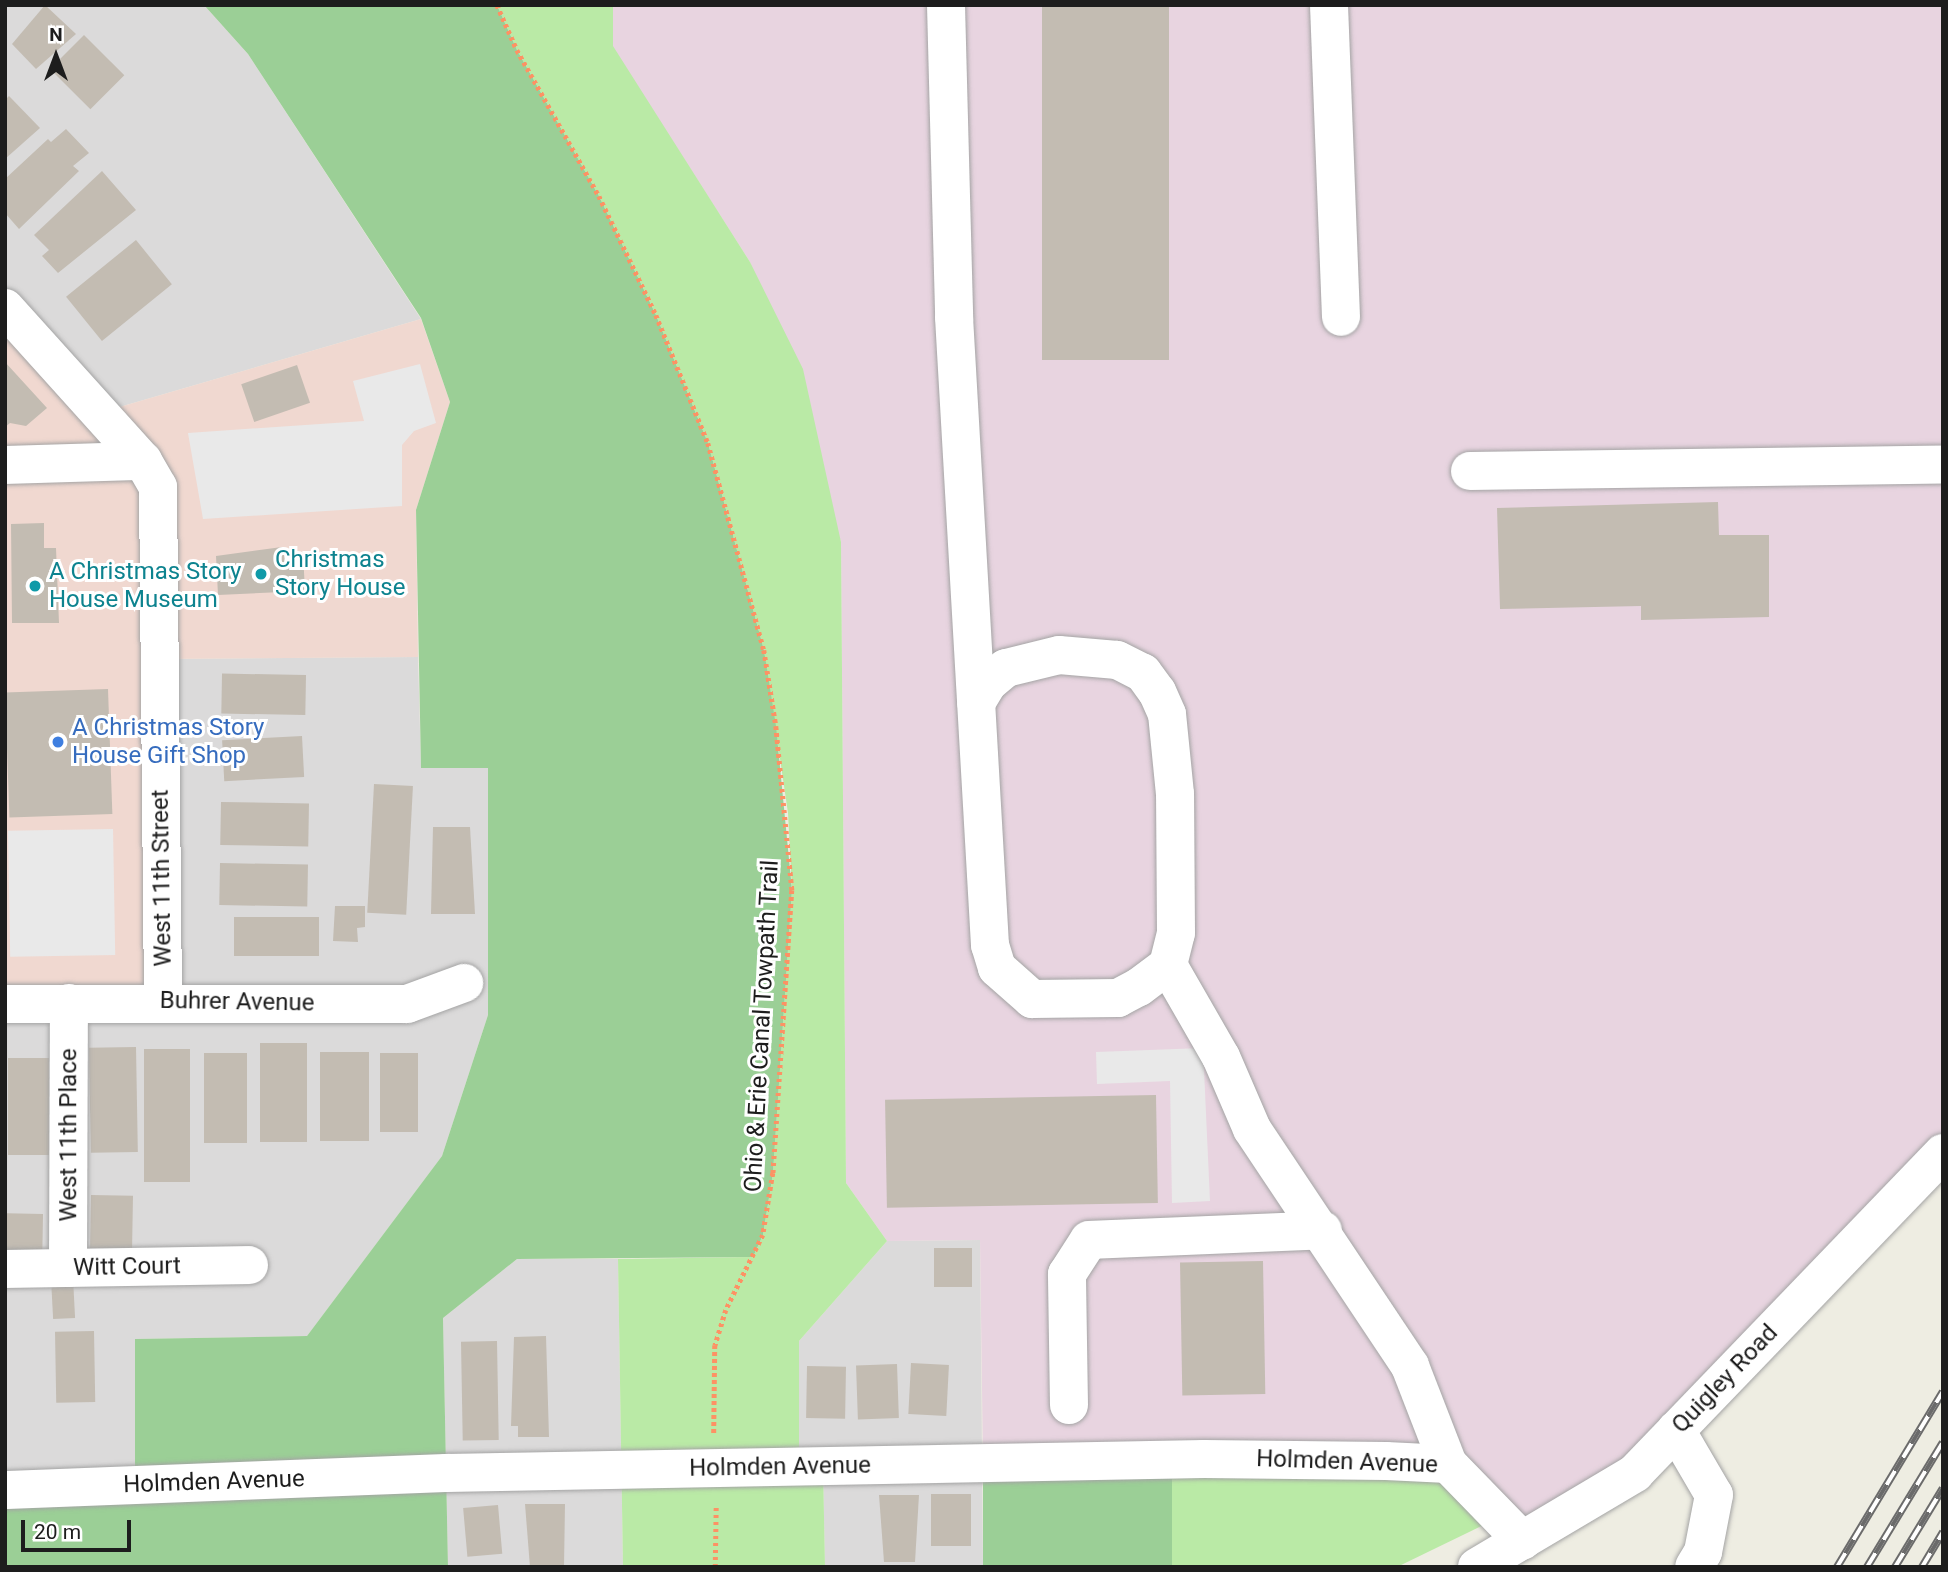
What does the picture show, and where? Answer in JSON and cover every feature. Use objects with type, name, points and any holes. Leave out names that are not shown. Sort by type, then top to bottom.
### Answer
[{"type":"street","points":[[946,5],[954,317],[976,703],[990,945],[997,968],[1032,999],[1088,1001],[1118,998],[1168,965],[1176,933],[1172,749],[1167,714],[1143,673],[1117,660],[1083,656],[1029,659],[1006,668],[988,683],[976,703]]},
{"type":"street","points":[[1329,5],[1341,317]]},
{"type":"street","name":"West 11th Street","points":[[5,308],[143,461],[158,487],[163,1001]]},
{"type":"street","points":[[5,465],[143,461]]},
{"type":"street","points":[[1470,471],[1943,464]]},
{"type":"street","points":[[1168,965],[1221,1057],[1252,1129],[1323,1230],[1410,1366],[1448,1464]]},
{"type":"street","name":"Buhrer Avenue","points":[[5,1004],[163,1001],[407,1004],[464,983]]},
{"type":"street","name":"West 11th Place","points":[[68,1268],[69,1003]]},
{"type":"street","name":"Quigley Road","points":[[1477,1567],[1635,1473],[1943,1153]]},
{"type":"street","points":[[1069,1405],[1068,1274],[1089,1240],[1323,1230]]},
{"type":"street","name":"Witt Court","points":[[5,1269],[249,1265]]},
{"type":"street","points":[[1676,1430],[1714,1495],[1703,1552],[1694,1567]]},
{"type":"street","name":"Holmden Avenue","points":[[5,1490],[446,1473],[1204,1459],[1448,1464],[1523,1541]]},
{"type":"path","name":"Ohio & Erie Canal Towpath Trail","points":[[497,5],[517,50],[599,196],[656,315],[708,443],[764,650],[776,726],[792,890],[773,1173],[763,1235],[719,1327],[713,1424]]},
{"type":"path","points":[[715,1567],[717,1526]]},
{"type":"shaded area","points":[[5,5],[204,5],[248,54],[421,319],[99,413],[5,308]]},
{"type":"shaded area","points":[[613,5],[1943,5],[1943,1153],[1635,1473],[1523,1541],[1448,1464],[983,1463],[980,1240],[887,1241],[846,1183],[841,542],[750,262],[612,46]]},
{"type":"shaded area","points":[[5,308],[99,413],[421,319],[450,402],[416,510],[418,657],[160,659],[163,1001],[5,1004]]},
{"type":"shaded area","points":[[420,364],[436,423],[414,431],[402,445],[402,506],[203,519],[188,433],[364,421],[353,381]]},
{"type":"shaded area","points":[[418,657],[421,767],[488,768],[488,1015],[442,1156],[307,1336],[135,1339],[136,1485],[5,1490],[5,1004],[160,659]]},
{"type":"shaded area","points":[[113,829],[115,955],[10,957],[8,831]]},
{"type":"shaded area","points":[[1203,1048],[1210,1201],[1172,1203],[1170,1081],[1097,1084],[1096,1052]]},
{"type":"shaded area","points":[[980,1240],[983,1567],[825,1567],[823,1467],[799,1466],[799,1341],[887,1241]]},
{"type":"shaded area","points":[[517,1259],[618,1259],[623,1567],[448,1567],[443,1318]]},
{"type":"green space","points":[[204,5],[497,5],[517,50],[599,196],[656,315],[708,443],[764,650],[776,726],[792,890],[773,1173],[763,1235],[753,1257],[517,1259],[443,1318],[448,1567],[5,1567],[5,1490],[135,1485],[135,1339],[307,1336],[442,1156],[488,1015],[488,768],[421,768],[416,510],[450,402],[421,318],[248,54]]},
{"type":"green space","points":[[497,5],[613,5],[613,46],[750,262],[803,369],[841,542],[846,1183],[887,1241],[799,1341],[799,1466],[823,1466],[825,1567],[623,1567],[618,1259],[753,1257],[763,1235],[773,1173],[792,890],[788,813],[764,650],[708,443],[656,315],[599,196],[517,50]]},
{"type":"green space","points":[[983,1459],[1172,1459],[1172,1567],[983,1567]]},
{"type":"green space","points":[[1172,1459],[1448,1464],[1500,1517],[1397,1567],[1172,1567]]},
{"type":"building","points":[[45,5],[76,34],[36,69],[12,44]]},
{"type":"building","points":[[1042,5],[1169,5],[1169,360],[1042,360]]},
{"type":"building","points":[[84,35],[124,75],[90,109],[50,69]]},
{"type":"building","points":[[9,96],[40,128],[5,159],[5,100]]},
{"type":"building","points":[[66,129],[89,153],[73,166],[79,171],[19,229],[5,213],[5,179],[48,139],[51,142]]},
{"type":"building","points":[[102,171],[136,210],[58,273],[42,256],[49,250],[34,235]]},
{"type":"building","points":[[136,240],[172,284],[102,341],[66,297]]},
{"type":"building","points":[[5,362],[47,408],[26,426],[10,423],[5,427]]},
{"type":"building","points":[[297,365],[310,403],[254,422],[241,384]]},
{"type":"building","points":[[1718,502],[1719,535],[1769,535],[1769,617],[1641,620],[1641,606],[1500,609],[1497,508]]},
{"type":"building","name":"A Christmas Story House Museum","points":[[44,523],[44,548],[56,548],[59,623],[12,623],[11,524]]},
{"type":"building","name":"Christmas Story House","points":[[282,547],[282,554],[303,553],[305,591],[218,595],[216,556]]},
{"type":"building","points":[[222,674],[306,675],[305,715],[221,714]]},
{"type":"building","name":"A Christmas Story House Gift Shop","points":[[108,689],[112,814],[9,818],[5,693]]},
{"type":"building","points":[[302,736],[304,777],[224,781],[222,740]]},
{"type":"building","points":[[374,784],[413,786],[406,915],[367,913]]},
{"type":"building","points":[[221,802],[309,804],[308,847],[220,845]]},
{"type":"building","points":[[433,827],[470,827],[475,914],[431,914]]},
{"type":"building","points":[[220,863],[308,865],[307,907],[219,905]]},
{"type":"building","points":[[335,906],[365,906],[365,927],[357,928],[358,942],[333,941]]},
{"type":"building","points":[[234,917],[319,917],[319,956],[234,956]]},
{"type":"building","points":[[260,1043],[307,1043],[307,1142],[260,1142]]},
{"type":"building","points":[[136,1047],[138,1152],[91,1153],[89,1048]]},
{"type":"building","points":[[144,1049],[190,1049],[190,1182],[144,1182]]},
{"type":"building","points":[[320,1052],[369,1052],[369,1141],[320,1141]]},
{"type":"building","points":[[204,1053],[247,1053],[247,1143],[204,1143]]},
{"type":"building","points":[[380,1053],[418,1053],[418,1132],[380,1132]]},
{"type":"building","points":[[8,1058],[49,1058],[49,1155],[8,1155]]},
{"type":"building","points":[[1156,1095],[1158,1203],[887,1208],[885,1100]]},
{"type":"building","points":[[91,1195],[133,1196],[132,1249],[90,1248]]},
{"type":"building","points":[[7,1213],[43,1214],[42,1260],[6,1259]]},
{"type":"building","points":[[934,1248],[972,1248],[972,1287],[934,1287]]},
{"type":"building","points":[[1263,1261],[1265,1394],[1182,1395],[1180,1262]]},
{"type":"building","points":[[73,1278],[75,1318],[53,1319],[51,1279]]},
{"type":"building","points":[[94,1331],[95,1402],[56,1403],[55,1332]]},
{"type":"building","points":[[546,1336],[549,1437],[518,1437],[518,1426],[511,1426],[514,1337]]},
{"type":"building","points":[[497,1341],[499,1440],[463,1441],[461,1342]]},
{"type":"building","points":[[911,1363],[949,1365],[946,1416],[908,1414]]},
{"type":"building","points":[[897,1364],[899,1418],[858,1419],[856,1365]]},
{"type":"building","points":[[807,1366],[846,1367],[845,1419],[806,1418]]},
{"type":"building","points":[[931,1494],[971,1494],[971,1546],[931,1546]]},
{"type":"building","points":[[879,1495],[919,1495],[915,1562],[884,1562]]},
{"type":"building","points":[[525,1504],[565,1504],[564,1567],[530,1567]]},
{"type":"building","points":[[498,1505],[502,1554],[467,1557],[463,1508]]},
{"type":"railway","points":[[1837,1567],[1943,1391]]},
{"type":"railway","points":[[1867,1567],[1943,1442]]},
{"type":"railway","points":[[1895,1567],[1943,1488]]},
{"type":"railway","points":[[1922,1567],[1943,1532]]},
{"type":"place","name":"Christmas Story House","points":[[261,574]]},
{"type":"place","name":"A Christmas Story House Museum","points":[[35,586]]},
{"type":"place","name":"A Christmas Story House Gift Shop","points":[[58,742]]}]
